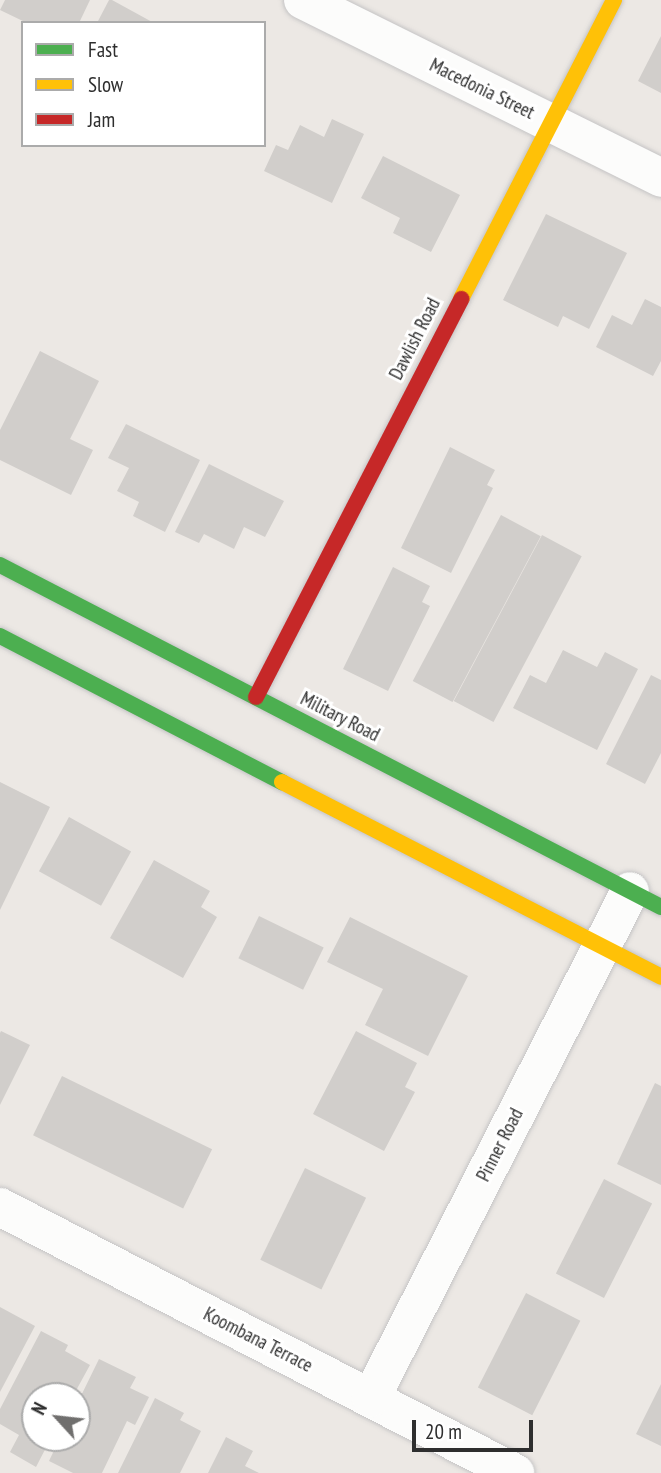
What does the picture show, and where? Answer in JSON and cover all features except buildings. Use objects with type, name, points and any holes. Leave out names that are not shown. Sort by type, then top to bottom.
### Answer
[{"type":"street","name":"Macedonia Street","points":[[303,0],[661,178]]},
{"type":"street","name":"Dawlish Road","points":[[256,697],[614,0]]},
{"type":"street","name":"Military Road","points":[[0,565],[645,899]]},
{"type":"street","points":[[0,636],[661,977]]},
{"type":"street","name":"Pinner Road","points":[[371,1398],[602,946],[645,899]]},
{"type":"street","name":"Koombana Terrace","points":[[0,1207],[515,1473]]},
{"type":"traffic: fast","points":[[0,565],[661,907]]},
{"type":"traffic: fast","points":[[0,636],[282,782]]},
{"type":"traffic: slow","points":[[461,299],[614,0]]},
{"type":"traffic: slow","points":[[282,782],[661,977]]},
{"type":"traffic: jam","points":[[256,697],[461,299]]}]
